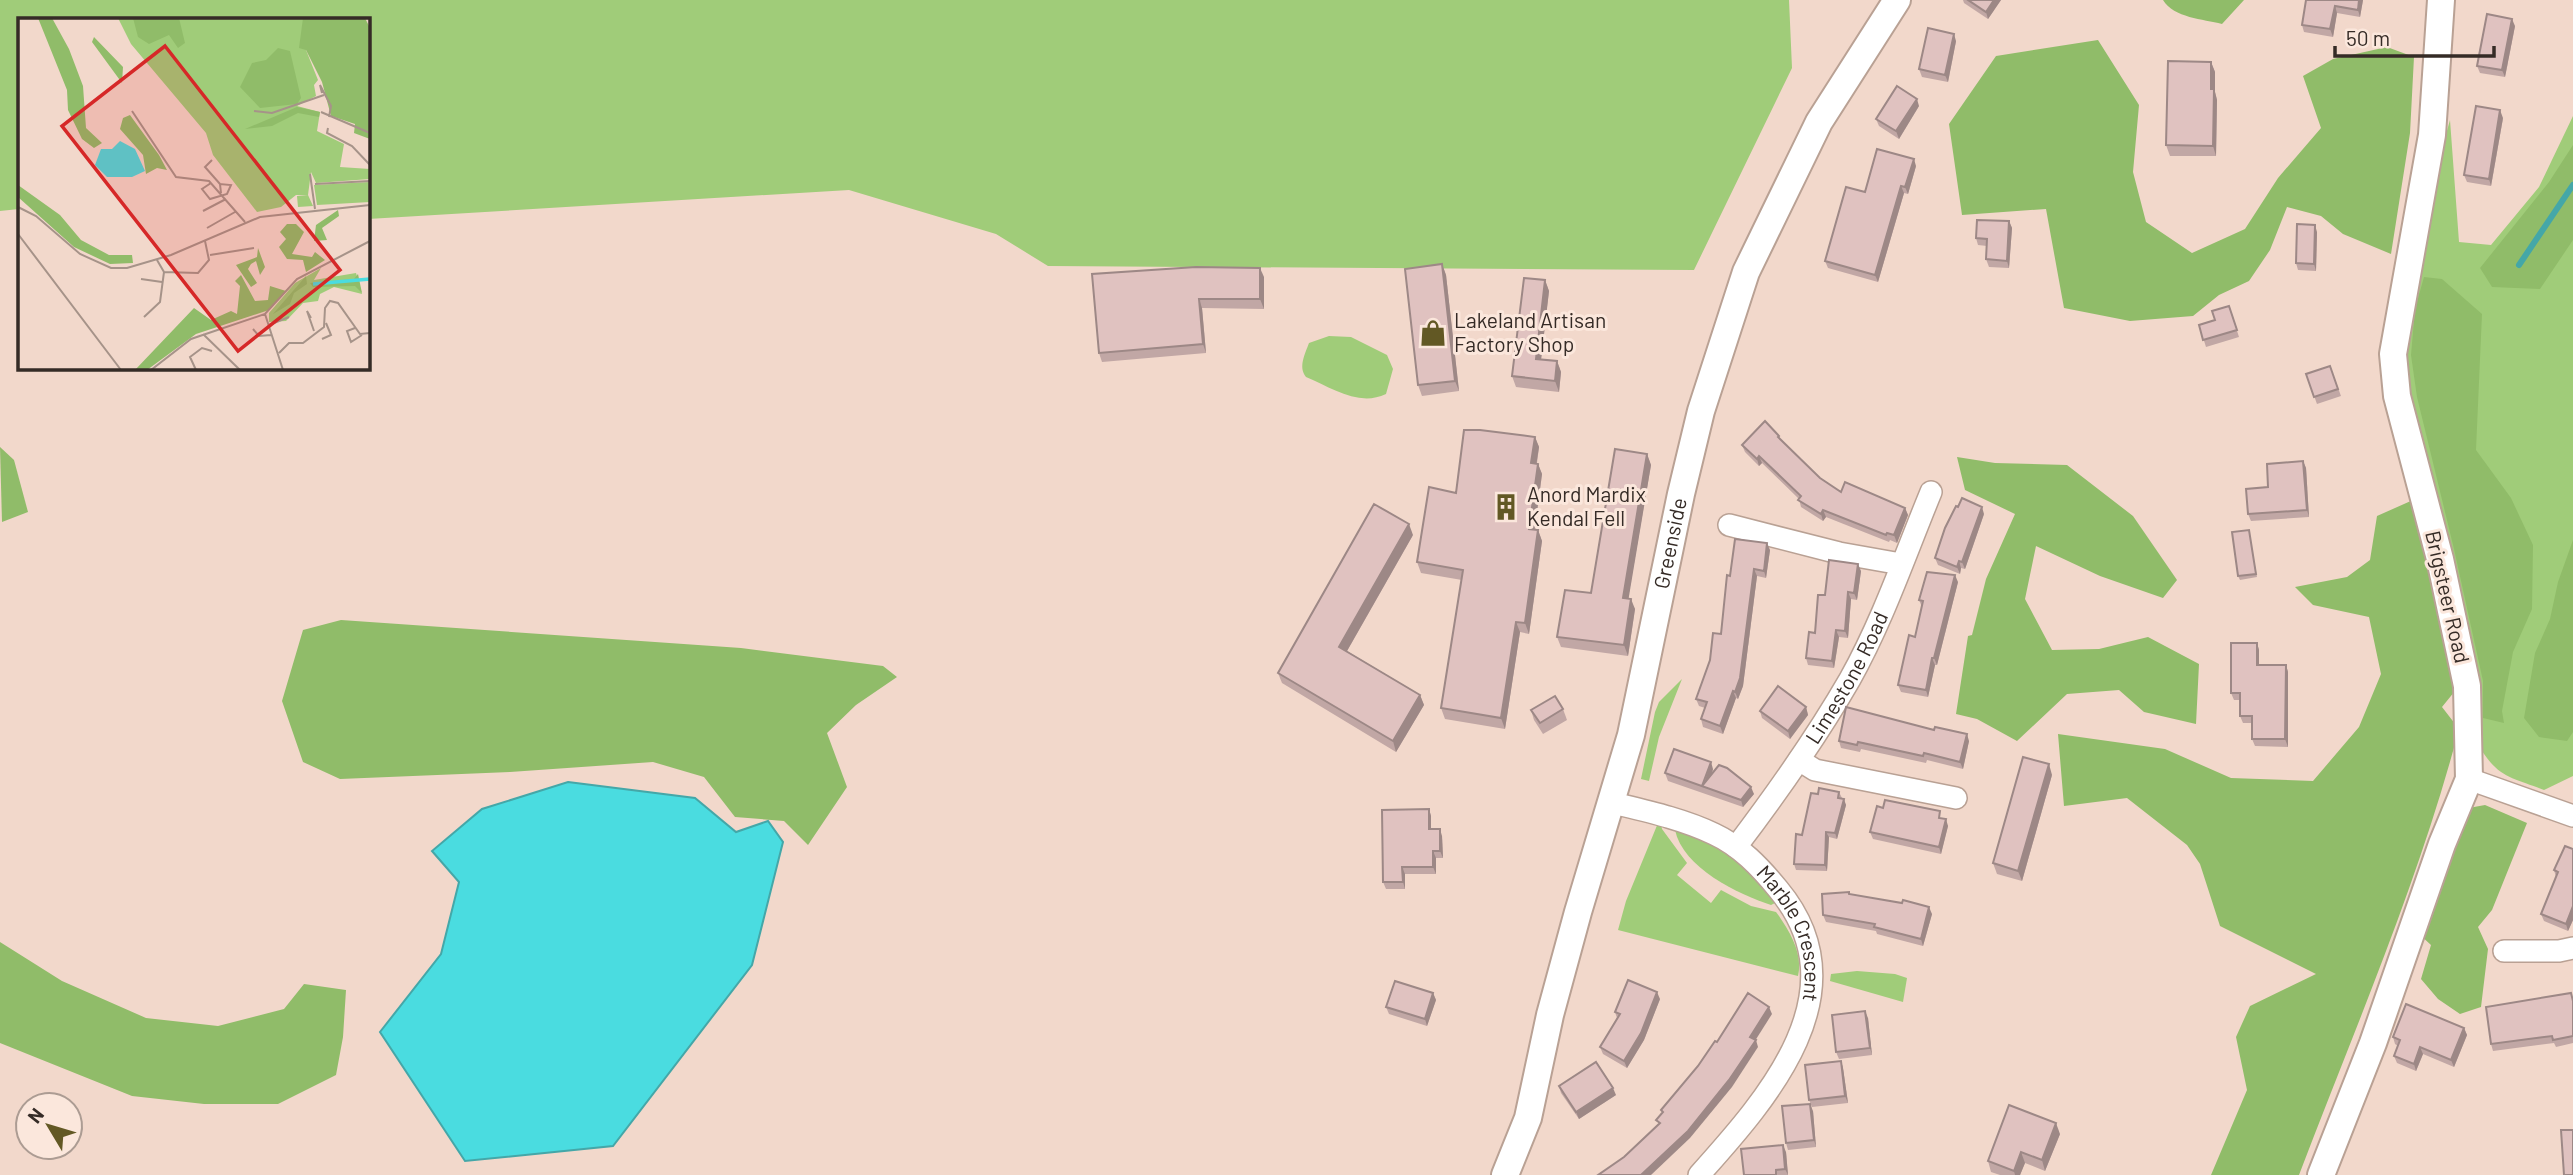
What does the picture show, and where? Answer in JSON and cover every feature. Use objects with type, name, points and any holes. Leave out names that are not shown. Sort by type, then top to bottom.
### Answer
[{"type":"street","name":"Greenside","points":[[1505,1175],[1528,1118],[1550,1015],[1634,723],[1681,494],[1701,411],[1746,272],[1819,121],[1897,0]]},
{"type":"street","name":"Brigsteer Road","points":[[2321,1175],[2373,1043],[2442,844],[2469,779],[2468,686],[2440,559],[2397,396],[2393,354],[2432,135],[2441,0]]},
{"type":"street","name":"Limestone Road","points":[[1737,847],[1799,760],[1851,677],[1878,623],[1931,492]]},
{"type":"street","points":[[1729,525],[1839,553],[1901,564]]},
{"type":"street","points":[[1799,760],[1815,770],[1956,798]]},
{"type":"street","points":[[2469,779],[2570,809]]},
{"type":"street","name":"Marble Crescent","points":[[1612,803],[1714,833],[1737,847],[1769,877],[1798,918],[1808,942],[1812,965],[1810,995],[1804,1025],[1790,1055],[1734,1135],[1699,1175]]},
{"type":"street","points":[[2504,951],[2559,951],[2573,947]]},
{"type":"green space","points":[[0,0],[1789,0],[1792,68],[1694,270],[1048,266],[996,234],[849,190],[369,219],[369,18],[18,18],[18,209],[0,211]]},
{"type":"green space","points":[[2163,0],[2244,0],[2222,24],[2181,14]]},
{"type":"green space","points":[[2098,40],[2139,105],[2133,172],[2146,222],[2192,253],[2245,229],[2278,178],[2321,128],[2303,76],[2333,59],[2387,47],[2414,57],[2410,133],[2391,254],[2343,234],[2321,216],[2287,207],[2270,250],[2249,281],[2219,295],[2193,316],[2130,321],[2064,308],[2046,209],[1962,215],[1949,124],[1996,56]]},
{"type":"green space","points":[[2573,116],[2573,776],[2544,790],[2500,772],[2481,749],[2410,394],[2406,352],[2435,173],[2450,120],[2459,242],[2491,245],[2539,187]]},
{"type":"green space","points":[[2573,145],[2573,240],[2540,289],[2492,287],[2480,268],[2549,182]]},
{"type":"green space","points":[[2424,277],[2442,279],[2482,314],[2476,450],[2511,498],[2533,545],[2532,609],[2513,652],[2502,711],[2504,723],[2483,718],[2483,681],[2417,397],[2411,355],[2415,309]]},
{"type":"green space","points":[[1329,336],[1351,337],[1387,355],[1393,369],[1386,394],[1356,397],[1306,377],[1302,365],[1309,343]]},
{"type":"green space","points":[[0,447],[14,460],[28,512],[2,522]]},
{"type":"green space","points":[[1957,457],[1995,463],[2067,465],[2133,516],[2177,580],[2163,598],[2100,576],[2036,546],[2025,599],[2052,650],[2099,649],[2148,637],[2199,664],[2196,724],[2144,712],[2119,690],[2067,694],[2017,741],[1977,719],[1956,714],[1968,636],[1972,635],[1986,579],[2015,514],[1965,490]]},
{"type":"green space","points":[[2413,500],[2459,686],[2442,707],[2459,729],[2443,786],[2406,898],[2299,1175],[2211,1175],[2247,1090],[2236,1037],[2250,1006],[2316,974],[2220,926],[2200,864],[2187,845],[2127,798],[2064,806],[2058,734],[2165,749],[2231,778],[2313,781],[2359,727],[2381,674],[2369,617],[2313,605],[2295,587],[2347,577],[2370,560],[2377,516]]},
{"type":"green space","points":[[2573,540],[2573,732],[2567,741],[2539,737],[2524,718],[2535,653],[2550,619],[2558,582]]},
{"type":"green space","points":[[341,620],[741,648],[883,666],[897,677],[856,705],[827,733],[847,787],[808,845],[784,821],[735,817],[704,777],[653,762],[510,772],[340,779],[303,762],[282,701],[303,630]]},
{"type":"green space","points":[[1682,679],[1659,737],[1649,781],[1641,779],[1659,702]]},
{"type":"green space","points":[[2485,805],[2527,823],[2492,910],[2478,927],[2488,949],[2481,1007],[2460,1014],[2438,999],[2421,979],[2431,945],[2418,933],[2463,809]]},
{"type":"green space","points":[[1658,823],[1687,863],[1677,875],[1711,903],[1721,890],[1751,906],[1776,912],[1795,944],[1799,960],[1798,976],[1618,930],[1626,901]]},
{"type":"green space","points":[[1675,830],[1705,841],[1741,863],[1777,902],[1771,905],[1714,878],[1689,856],[1680,844]]},
{"type":"green space","points":[[0,942],[62,981],[146,1018],[218,1026],[284,1009],[304,984],[346,990],[343,1037],[336,1075],[278,1104],[204,1104],[132,1096],[0,1043]]},
{"type":"green space","points":[[1857,971],[1895,974],[1907,978],[1903,1002],[1830,981],[1831,974]]},
{"type":"water","points":[[568,782],[695,798],[736,832],[768,821],[783,842],[752,965],[613,1146],[465,1161],[380,1032],[441,954],[459,882],[432,851],[482,809]]},
{"type":"building","points":[[1968,0],[1994,0],[1986,12]]},
{"type":"building","points":[[2306,0],[2359,0],[2358,10],[2335,6],[2330,29],[2302,25]]},
{"type":"building","points":[[2487,14],[2512,19],[2502,70],[2477,66]]},
{"type":"building","points":[[1928,28],[1954,34],[1945,75],[1919,69]]},
{"type":"building","points":[[2168,61],[2211,62],[2211,89],[2214,89],[2213,146],[2166,145]]},
{"type":"building","points":[[1897,86],[1917,99],[1896,131],[1876,119]]},
{"type":"building","points":[[2476,106],[2500,110],[2489,179],[2464,175]]},
{"type":"building","points":[[1877,149],[1914,159],[1905,187],[1901,186],[1875,275],[1825,261],[1846,187],[1865,192]]},
{"type":"building","points":[[1977,220],[2009,221],[2007,261],[1986,259],[1987,239],[1976,238]]},
{"type":"building","points":[[2297,224],[2315,225],[2314,264],[2296,263]]},
{"type":"building","points":[[1442,264],[1455,381],[1418,385],[1405,269]]},
{"type":"building","points":[[1196,267],[1260,268],[1260,299],[1199,299],[1203,344],[1099,353],[1092,274]]},
{"type":"building","points":[[1524,278],[1545,280],[1536,359],[1557,361],[1555,381],[1512,376]]},
{"type":"building","points":[[2229,306],[2237,330],[2203,340],[2199,325],[2215,320],[2212,311]]},
{"type":"building","points":[[2330,366],[2338,389],[2314,397],[2306,374]]},
{"type":"building","points":[[1765,421],[1820,478],[1841,492],[1845,482],[1905,508],[1894,535],[1886,535],[1823,510],[1821,514],[1798,500],[1801,496],[1759,456],[1757,459],[1742,445]]},
{"type":"building","points":[[1464,430],[1535,437],[1531,463],[1538,464],[1529,529],[1538,530],[1525,623],[1516,622],[1501,718],[1441,708],[1463,570],[1417,562],[1429,487],[1456,493]]},
{"type":"building","points":[[1615,449],[1647,454],[1623,598],[1631,599],[1624,645],[1557,637],[1565,590],[1591,593]]},
{"type":"building","points":[[2303,461],[2307,510],[2248,514],[2246,489],[2268,487],[2267,464]]},
{"type":"building","points":[[1962,498],[1982,507],[1962,562],[1959,561],[1957,567],[1935,558],[1945,528]]},
{"type":"building","points":[[1374,504],[1409,524],[1339,647],[1420,695],[1393,741],[1278,673]]},
{"type":"building","points":[[2249,530],[2256,574],[2238,576],[2232,532]]},
{"type":"building","points":[[1735,539],[1767,543],[1764,571],[1754,569],[1740,678],[1720,726],[1701,719],[1707,702],[1696,699],[1710,660],[1713,633],[1721,634],[1727,575],[1730,576]]},
{"type":"building","points":[[1829,560],[1858,564],[1854,593],[1848,592],[1845,631],[1836,630],[1832,661],[1806,658],[1809,632],[1815,633],[1818,595],[1825,595]]},
{"type":"building","points":[[1927,572],[1955,575],[1926,690],[1898,685],[1909,635],[1915,637],[1923,601],[1919,600]]},
{"type":"building","points":[[2231,643],[2257,643],[2257,665],[2286,665],[2285,739],[2252,739],[2252,716],[2240,716],[2240,693],[2231,693]]},
{"type":"building","points":[[1778,686],[1806,707],[1788,731],[1760,711]]},
{"type":"building","points":[[1555,696],[1563,709],[1540,723],[1531,710]]},
{"type":"building","points":[[1846,707],[1934,730],[1935,727],[1967,734],[1960,762],[1924,753],[1923,756],[1858,742],[1857,745],[1839,741]]},
{"type":"building","points":[[1674,749],[1711,762],[1702,786],[1719,765],[1751,787],[1741,800],[1665,773]]},
{"type":"building","points":[[2023,757],[2049,764],[2018,871],[1993,863]]},
{"type":"building","points":[[1819,788],[1839,792],[1838,798],[1844,799],[1835,833],[1826,832],[1825,865],[1794,864],[1796,834],[1802,835],[1811,793],[1818,794]]},
{"type":"building","points":[[1885,800],[1940,811],[1939,818],[1946,819],[1939,847],[1870,832],[1877,806],[1883,808]]},
{"type":"building","points":[[1429,809],[1429,829],[1440,829],[1440,851],[1433,851],[1433,867],[1402,867],[1403,882],[1383,882],[1382,810]]},
{"type":"building","points":[[2565,846],[2573,849],[2573,906],[2566,924],[2541,914],[2558,872],[2554,870]]},
{"type":"building","points":[[1849,892],[1929,907],[1921,939],[1874,927],[1875,924],[1823,915],[1822,894]]},
{"type":"building","points":[[1628,980],[1657,992],[1641,1033],[1624,1061],[1600,1047],[1620,1014],[1615,1012]]},
{"type":"building","points":[[1395,981],[1433,993],[1425,1019],[1386,1007]]},
{"type":"building","points":[[1748,993],[1769,1007],[1750,1037],[1756,1040],[1729,1080],[1688,1131],[1641,1175],[1598,1175],[1624,1157],[1660,1123],[1656,1120],[1663,1112],[1661,1110],[1715,1041],[1717,1042]]},
{"type":"building","points":[[2571,993],[2573,1036],[2491,1044],[2486,1007]]},
{"type":"building","points":[[2406,1004],[2464,1028],[2451,1060],[2420,1047],[2414,1064],[2394,1056],[2400,1040],[2393,1037]]},
{"type":"building","points":[[1865,1011],[1870,1048],[1836,1052],[1832,1015]]},
{"type":"building","points":[[1841,1061],[1845,1096],[1809,1100],[1805,1065]]},
{"type":"building","points":[[1596,1062],[1613,1088],[1576,1112],[1559,1086]]},
{"type":"building","points":[[1810,1104],[1814,1140],[1786,1143],[1782,1106]]},
{"type":"building","points":[[2009,1105],[2056,1123],[2042,1160],[2021,1152],[2014,1171],[1988,1161]]},
{"type":"building","points":[[2561,1130],[2573,1130],[2573,1175],[2564,1175]]},
{"type":"building","points":[[1783,1145],[1785,1169],[1776,1170],[1776,1175],[1744,1175],[1741,1149]]},
{"type":"waterway","points":[[2519,265],[2573,185]]},
{"type":"place","name":"Lakeland Artisan Factory Shop","points":[[1433,333]]},
{"type":"place","name":"Anord Mardix Kendal Fell","points":[[1506,507]]}]
